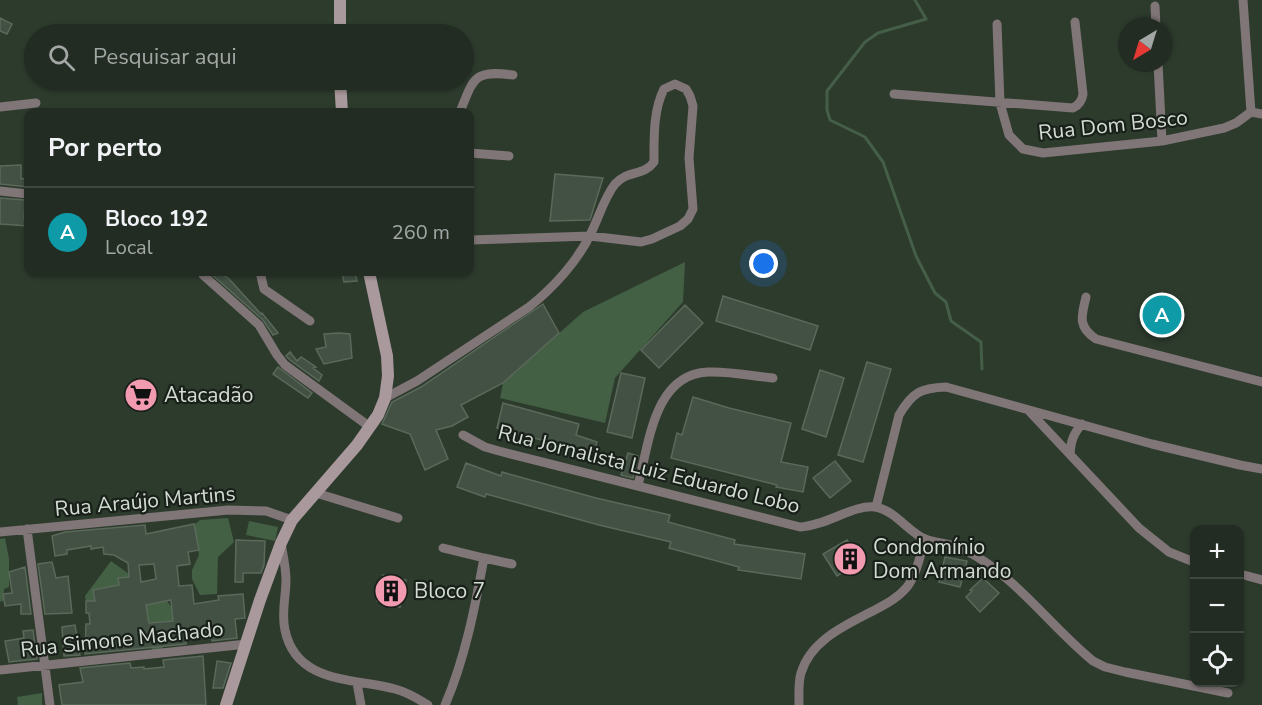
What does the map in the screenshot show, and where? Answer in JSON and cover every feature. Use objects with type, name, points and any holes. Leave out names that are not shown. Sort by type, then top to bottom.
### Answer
[{"type":"main road","points":[[340,0],[340,24]]},
{"type":"main road","points":[[341,90],[342,108]]},
{"type":"main road","points":[[226,705],[260,600],[292,520],[344,462],[370,427],[385,398],[388,376],[387,356],[370,276]]},
{"type":"street","points":[[1243,0],[1251,112],[1262,114]]},
{"type":"street","points":[[1155,6],[1156,18]]},
{"type":"street","points":[[894,94],[1073,108],[1077,106],[1083,94],[1076,22]]},
{"type":"street","name":"Rua Dom Bosco","points":[[997,24],[1000,103],[1009,135],[1023,149],[1032,153],[1162,141],[1224,128],[1236,123],[1251,112]]},
{"type":"street","points":[[1158,72],[1162,141]]},
{"type":"street","points":[[474,82],[482,74],[513,75]]},
{"type":"street","points":[[385,398],[417,381],[529,307],[555,284],[590,236],[608,195],[617,182],[626,174],[645,171],[654,162],[656,122],[662,92],[668,86],[675,84],[682,86],[690,96],[693,106],[689,158],[693,209],[688,219],[680,226],[641,242],[590,236],[474,240]]},
{"type":"street","points":[[462,108],[469,90]]},
{"type":"street","points":[[0,106],[36,103]]},
{"type":"street","points":[[474,153],[509,156]]},
{"type":"street","points":[[0,191],[24,194]]},
{"type":"street","points":[[204,276],[254,319],[285,365],[370,427]]},
{"type":"street","points":[[261,276],[264,289],[310,321]]},
{"type":"street","points":[[1086,297],[1082,316],[1083,326],[1087,333],[1096,339],[1262,382]]},
{"type":"street","points":[[638,484],[659,408],[671,388],[681,380],[694,374],[709,372],[772,378]]},
{"type":"street","points":[[1228,693],[1125,672],[1093,661],[998,570],[962,548],[925,539],[876,507],[899,415],[906,403],[917,392],[929,388],[946,387],[1029,412],[1262,469]]},
{"type":"street","points":[[1029,412],[1139,528],[1169,552],[1190,560]]},
{"type":"street","points":[[1070,454],[1075,432],[1082,424]]},
{"type":"street","name":"Rua Jornalista Luiz Eduardo Lobo","points":[[462,435],[485,447],[800,527],[821,524],[850,512],[876,507]]},
{"type":"street","points":[[316,493],[398,518]]},
{"type":"street","name":"Rua Araújo Martins","points":[[0,532],[228,510],[266,511],[292,520]]},
{"type":"street","points":[[27,529],[50,705]]},
{"type":"street","points":[[799,705],[801,673],[807,660],[818,646],[842,627],[885,605],[902,593],[913,576],[925,539]]},
{"type":"street","points":[[281,543],[286,580],[283,606],[284,627],[291,647],[306,664],[329,677],[395,689],[428,705]]},
{"type":"street","points":[[443,548],[512,564]]},
{"type":"street","points":[[445,705],[455,683],[484,558]]},
{"type":"street","points":[[1244,575],[1262,580]]},
{"type":"street","name":"Rua Simone Machado","points":[[0,670],[247,644]]},
{"type":"street","points":[[357,683],[361,705]]},
{"type":"green space","points":[[685,262],[683,302],[615,378],[605,423],[500,398],[503,383],[583,312]]},
{"type":"green space","points":[[228,518],[234,542],[218,557],[217,594],[200,595],[192,579],[192,570],[199,555],[194,525],[200,520]]},
{"type":"green space","points":[[249,521],[278,527],[275,541],[246,535]]},
{"type":"green space","points":[[5,538],[9,559],[9,587],[4,589],[3,601],[0,602],[0,539]]},
{"type":"green space","points":[[111,561],[129,574],[129,577],[118,578],[122,606],[110,599],[107,587],[93,590],[95,601],[86,601],[85,596]]},
{"type":"green space","points":[[167,601],[172,608],[173,621],[161,623],[163,649],[152,650],[146,604]]},
{"type":"green space","points":[[42,693],[42,705],[18,705],[17,697]]},
{"type":"building","points":[[0,18],[12,24],[7,34],[0,31]]},
{"type":"building","points":[[21,165],[21,179],[24,179],[24,187],[0,184],[0,166]]},
{"type":"building","points":[[555,174],[603,178],[590,220],[550,221]]},
{"type":"building","points":[[0,198],[24,200],[24,226],[0,224]]},
{"type":"building","points":[[214,276],[225,276],[230,280],[278,333],[273,335],[263,320]]},
{"type":"building","points":[[343,276],[356,276],[357,281],[344,282]]},
{"type":"building","points":[[723,296],[818,326],[810,350],[716,321]]},
{"type":"building","points":[[1149,298],[1180,305],[1172,333],[1145,325]]},
{"type":"building","points":[[543,304],[559,333],[503,383],[461,405],[468,417],[452,426],[436,430],[448,459],[425,470],[410,434],[382,424],[392,402],[421,387]]},
{"type":"building","points":[[685,305],[703,323],[659,368],[641,350]]},
{"type":"building","points":[[324,334],[350,334],[352,358],[324,364],[316,349],[326,347]]},
{"type":"building","points":[[290,352],[297,361],[301,357],[316,367],[313,368],[322,375],[319,381],[286,356]]},
{"type":"building","points":[[867,362],[891,369],[863,462],[838,455]]},
{"type":"building","points":[[278,367],[312,393],[308,398],[273,374]]},
{"type":"building","points":[[820,370],[844,378],[826,437],[802,429]]},
{"type":"building","points":[[621,373],[645,378],[632,438],[607,432]]},
{"type":"building","points":[[693,397],[791,423],[781,462],[808,467],[803,492],[776,487],[777,485],[671,458],[677,433],[682,435]]},
{"type":"building","points":[[503,403],[579,424],[576,435],[597,442],[594,454],[497,428]]},
{"type":"building","points":[[628,453],[638,456],[633,478],[621,475]]},
{"type":"building","points":[[835,461],[851,481],[830,498],[813,478]]},
{"type":"building","points":[[466,463],[501,476],[502,472],[596,498],[670,515],[668,522],[735,540],[734,544],[805,554],[801,579],[738,570],[739,567],[669,548],[671,542],[486,494],[485,497],[457,487]]},
{"type":"building","points":[[194,524],[199,550],[188,552],[190,564],[177,566],[179,586],[192,585],[194,604],[219,600],[218,596],[243,594],[245,618],[235,619],[237,638],[212,641],[212,636],[186,640],[186,644],[85,654],[86,624],[90,624],[89,613],[86,613],[86,601],[95,601],[93,590],[119,585],[118,578],[129,577],[128,563],[114,555],[104,554],[103,547],[91,549],[91,546],[67,550],[67,554],[55,556],[52,536],[65,532],[145,525],[146,534]],"holes":[[[154,564],[156,579],[141,582],[139,565]],[[171,600],[173,621],[149,623],[146,605]]]},
{"type":"building","points":[[236,540],[265,541],[264,565],[261,573],[243,573],[243,582],[235,582]]},
{"type":"building","name":"Condomínio Dom Armando","points":[[847,540],[861,561],[837,576],[823,554]]},
{"type":"building","points":[[945,557],[967,561],[960,587],[939,582]]},
{"type":"building","points":[[52,562],[56,578],[68,576],[72,613],[45,614],[38,564]]},
{"type":"building","points":[[25,567],[31,614],[21,614],[21,604],[5,606],[3,594],[12,593],[9,572]]},
{"type":"building","name":"Bloco 7","points":[[383,575],[406,580],[400,607],[377,601]]},
{"type":"building","points":[[983,578],[999,593],[980,612],[966,597]]},
{"type":"building","points":[[75,625],[80,655],[64,656],[62,627]]},
{"type":"building","points":[[33,630],[37,659],[9,662],[5,641],[24,638],[23,631]]},
{"type":"building","points":[[203,656],[206,705],[62,705],[59,685],[83,682],[80,668],[130,663],[131,668],[144,667],[144,669],[164,667],[163,660]]},
{"type":"building","points":[[217,661],[231,663],[223,688],[213,688]]},
{"type":"waterway","points":[[915,0],[926,19],[878,33],[865,42],[827,91],[827,110],[830,120],[865,137],[883,162],[916,256],[935,293],[946,302],[951,321],[981,342],[982,369]]},
{"type":"place","name":"Bloco 192","points":[[1162,315]]},
{"type":"place","name":"Atacadão","points":[[141,395]]},
{"type":"place","name":"Condomínio Dom Armando","points":[[850,559]]},
{"type":"place","name":"Bloco 7","points":[[391,591]]}]
